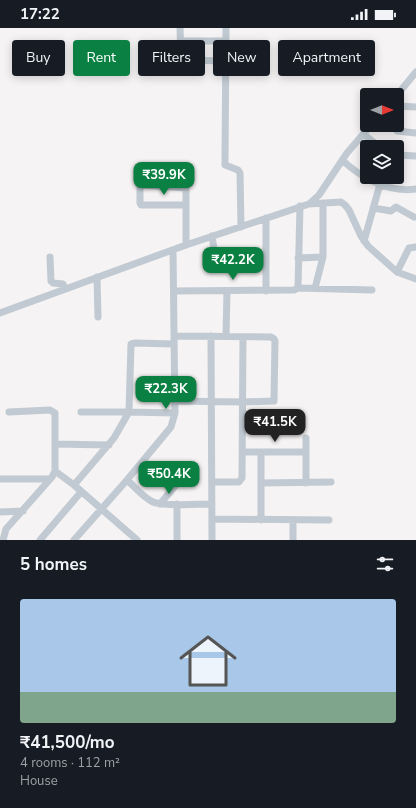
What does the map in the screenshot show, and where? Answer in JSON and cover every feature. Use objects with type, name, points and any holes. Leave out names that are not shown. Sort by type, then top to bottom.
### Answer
[{"type":"street","points":[[180,28],[180,40]]},
{"type":"street","points":[[226,28],[226,40]]},
{"type":"street","points":[[403,88],[416,72]]},
{"type":"street","points":[[226,76],[224,161],[226,165],[238,170],[240,173],[241,227]]},
{"type":"street","points":[[404,106],[416,107]]},
{"type":"street","points":[[404,132],[416,133]]},
{"type":"street","points":[[309,204],[319,194],[342,160],[363,134],[371,140]]},
{"type":"street","points":[[404,155],[416,156]]},
{"type":"street","points":[[342,160],[363,177],[380,185],[401,190],[416,189]]},
{"type":"street","points":[[364,241],[380,185]]},
{"type":"street","points":[[186,205],[141,205],[140,186],[186,188],[186,205],[186,245]]},
{"type":"street","points":[[0,313],[186,245],[309,204],[341,202],[345,205],[364,241],[397,272],[416,279]]},
{"type":"street","points":[[315,288],[323,257],[323,203]]},
{"type":"street","points":[[298,288],[300,206]]},
{"type":"street","points":[[373,208],[391,211],[396,207],[414,217]]},
{"type":"street","points":[[266,218],[266,292]]},
{"type":"street","points":[[212,236],[215,256],[266,258]]},
{"type":"street","points":[[397,272],[409,248],[416,247]]},
{"type":"street","points":[[74,540],[171,427],[175,413],[173,250]]},
{"type":"street","points":[[50,257],[51,281],[53,283],[64,284],[65,289]]},
{"type":"street","points":[[298,258],[323,257]]},
{"type":"street","points":[[97,277],[98,317]]},
{"type":"street","points":[[174,291],[266,292],[294,290],[298,288],[372,290]]},
{"type":"street","points":[[226,336],[227,291]]},
{"type":"street","points":[[211,336],[212,540]]},
{"type":"street","points":[[74,485],[119,431],[129,412],[131,344],[211,336],[271,337],[274,339],[274,402],[175,401]]},
{"type":"street","points":[[212,482],[241,481],[243,452],[243,337]]},
{"type":"street","points":[[3,540],[6,529],[50,479],[55,471],[56,416],[53,412],[50,410],[9,412]]},
{"type":"street","points":[[81,412],[175,413]]},
{"type":"street","points":[[306,438],[306,483]]},
{"type":"street","points":[[55,444],[108,445]]},
{"type":"street","points":[[243,452],[306,452]]},
{"type":"street","points":[[261,452],[261,520]]},
{"type":"street","points":[[160,504],[191,466]]},
{"type":"street","points":[[55,471],[101,508],[128,537],[137,540]]},
{"type":"street","points":[[0,479],[50,479]]},
{"type":"street","points":[[127,480],[148,499],[160,504],[212,504]]},
{"type":"street","points":[[261,483],[331,482]]},
{"type":"street","points":[[40,540],[81,492]]},
{"type":"street","points":[[177,504],[177,540]]},
{"type":"street","points":[[0,512],[22,511]]},
{"type":"street","points":[[212,519],[328,520]]},
{"type":"street","points":[[293,520],[293,540]]}]
